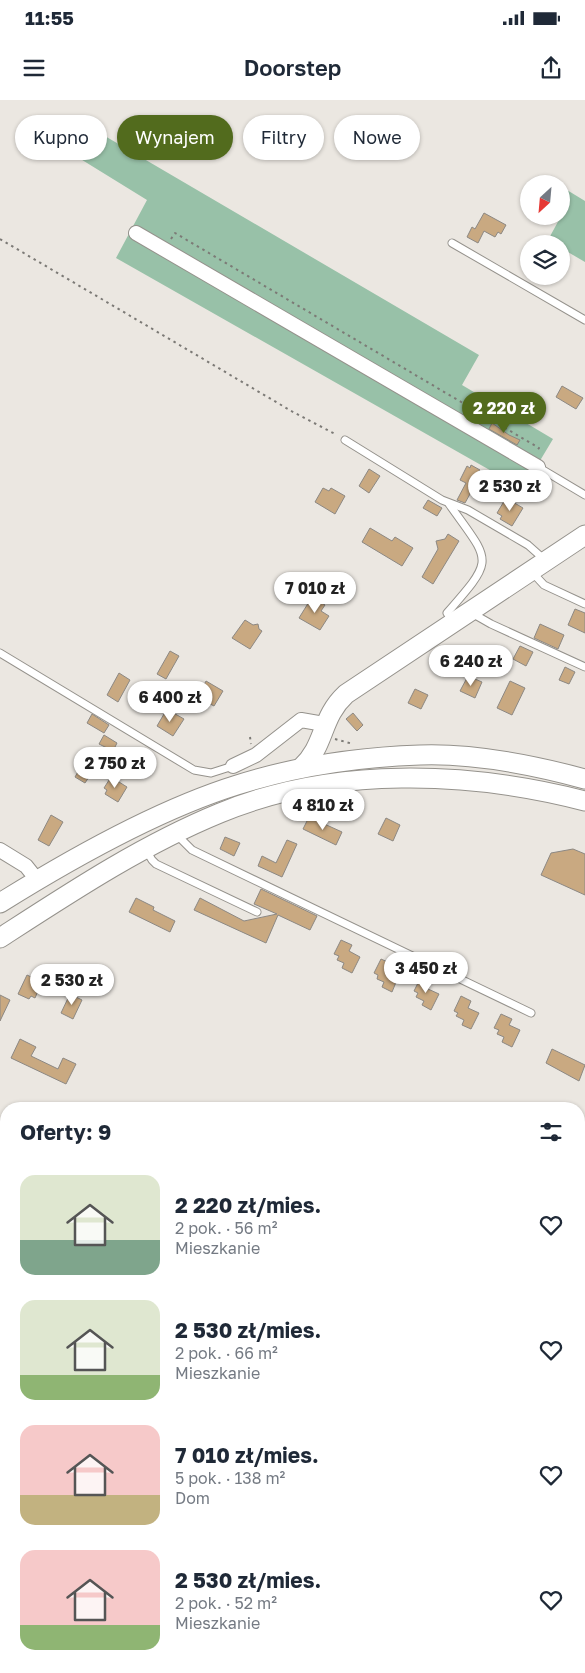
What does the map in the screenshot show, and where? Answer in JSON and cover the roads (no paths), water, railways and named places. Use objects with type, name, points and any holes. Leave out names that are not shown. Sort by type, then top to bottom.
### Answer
[{"type":"main road","points":[[301,768],[313,755],[332,709],[346,694],[585,535]]},
{"type":"main road","points":[[317,786],[327,775],[328,763],[323,732]]},
{"type":"main road","points":[[0,903],[92,851],[188,804],[235,785],[301,768],[328,763],[422,755],[464,757],[541,768],[585,778]]},
{"type":"main road","points":[[0,938],[47,907],[145,848],[175,833],[247,803],[317,786],[386,779],[441,778],[501,783],[551,792],[585,801]]},
{"type":"main road","points":[[38,881],[48,892],[47,907]]},
{"type":"street","points":[[136,233],[534,465]]},
{"type":"street","points":[[232,766],[256,755],[301,720],[323,732]]},
{"type":"street","points":[[0,850],[26,866],[38,881]]},
{"type":"lane","points":[[452,243],[585,320]]},
{"type":"lane","points":[[345,440],[450,504],[468,510],[528,546],[538,566],[544,585],[585,604]]},
{"type":"lane","points":[[534,465],[585,495]]},
{"type":"lane","points":[[450,504],[480,548],[484,563],[474,583],[447,613],[453,622]]},
{"type":"lane","points":[[473,608],[477,616],[490,624],[585,667]]},
{"type":"lane","points":[[0,653],[194,770],[211,773],[232,766]]},
{"type":"lane","points":[[175,833],[192,850],[531,1013]]},
{"type":"lane","points":[[145,848],[156,864],[257,912]]}]
